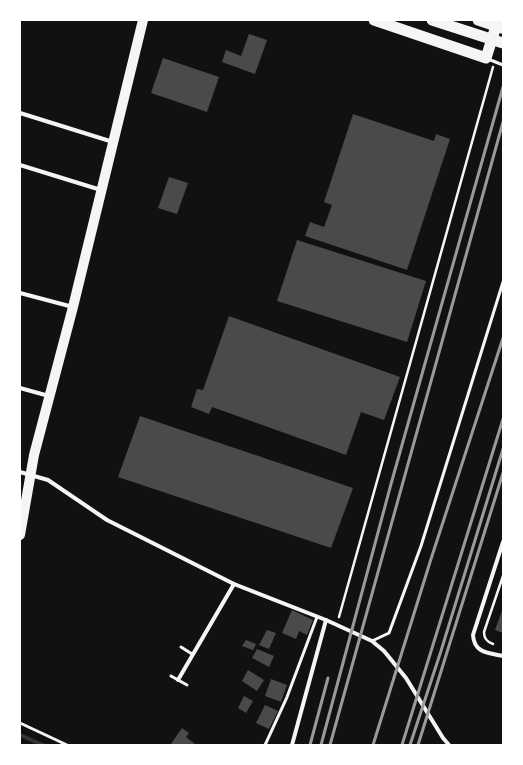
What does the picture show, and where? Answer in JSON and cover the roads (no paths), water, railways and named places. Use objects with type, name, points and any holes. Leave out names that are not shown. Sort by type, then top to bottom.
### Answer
[{"type":"highway","points":[[374,20],[490,58],[498,20]]},
{"type":"highway","points":[[432,20],[503,43]]},
{"type":"highway","points":[[478,20],[503,28]]},
{"type":"main road","points":[[20,535],[31,475],[49,396],[73,307],[143,20]]},
{"type":"street","points":[[20,113],[114,142]]},
{"type":"street","points":[[20,165],[102,190]]},
{"type":"street","points":[[20,293],[73,307]]},
{"type":"street","points":[[20,388],[49,396]]},
{"type":"street","points":[[20,472],[48,480],[98,514],[128,532],[234,584],[337,624],[372,640],[384,651],[406,678],[443,738],[449,745]]},
{"type":"street","points":[[503,542],[473,635],[473,641],[476,647],[481,651],[503,656]]},
{"type":"street","points":[[178,680],[234,584]]},
{"type":"street","points":[[292,745],[326,620]]},
{"type":"lane","points":[[490,58],[503,64]]},
{"type":"lane","points":[[372,640],[389,633],[420,546],[503,282]]},
{"type":"lane","points":[[265,745],[287,697],[317,617]]},
{"type":"lane","points":[[180,647],[192,654]]},
{"type":"lane","points":[[171,676],[187,685]]},
{"type":"lane","points":[[20,723],[67,745]]},
{"type":"waterway","points":[[20,735],[43,745]]},
{"type":"railway","points":[[321,745],[391,484],[503,87]]},
{"type":"railway","points":[[330,745],[503,122]]},
{"type":"railway","points":[[373,745],[431,559],[503,338]]},
{"type":"railway","points":[[402,745],[503,419]]},
{"type":"railway","points":[[410,745],[441,651],[503,449]]},
{"type":"railway","points":[[418,745],[503,473]]},
{"type":"railway","points":[[310,745],[328,678]]}]
